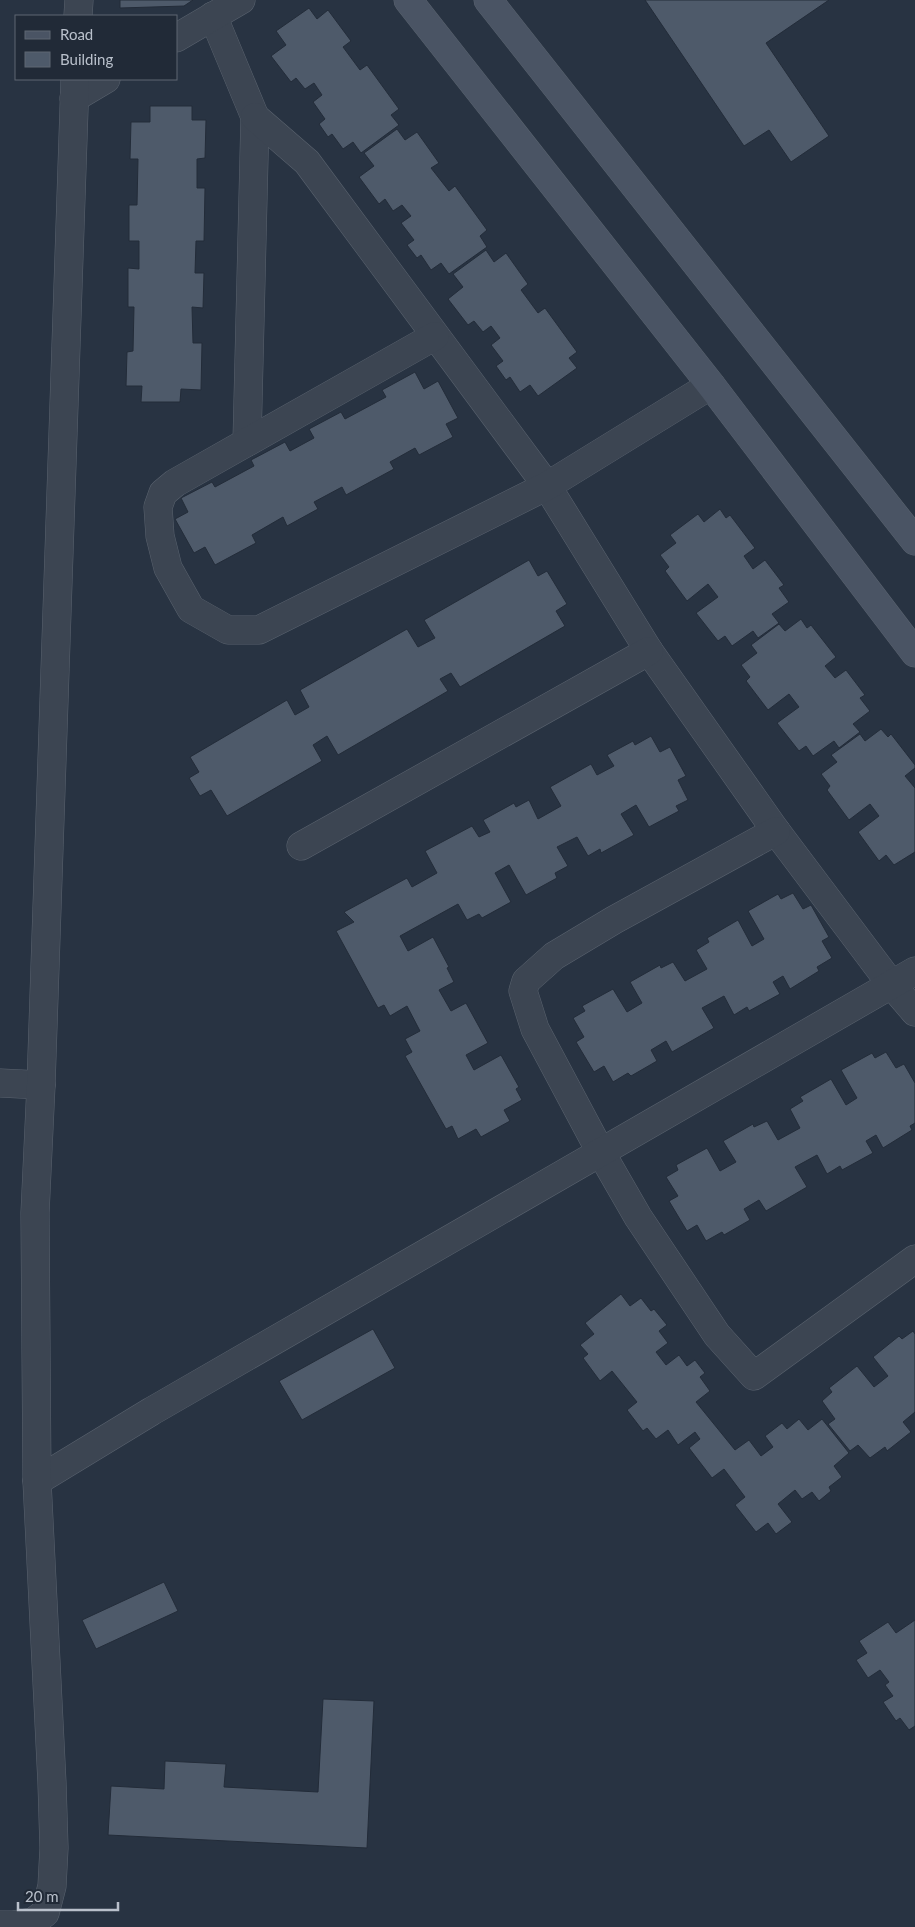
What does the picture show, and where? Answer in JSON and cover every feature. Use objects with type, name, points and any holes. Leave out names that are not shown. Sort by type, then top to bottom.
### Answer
[{"type":"main road","points":[[408,0],[711,385],[915,653]]},
{"type":"main road","points":[[488,0],[915,541]]},
{"type":"street","points":[[78,15],[79,0]]},
{"type":"street","points":[[178,37],[241,0]]},
{"type":"street","points":[[213,16],[255,117],[247,442]]},
{"type":"street","points":[[0,1925],[12,1926],[40,1922],[45,1913],[52,1886],[54,1848],[52,1773],[37,1480],[35,1213],[41,1085],[74,88],[102,80]]},
{"type":"street","points":[[255,117],[307,162],[547,486],[649,651],[776,831],[891,984],[915,1012]]},
{"type":"street","points":[[435,336],[175,483],[163,493],[158,507],[160,536],[168,568],[192,609],[228,630],[259,630],[547,486],[711,385]]},
{"type":"street","points":[[301,846],[649,651]]},
{"type":"street","points":[[776,831],[606,924],[554,956],[526,981],[523,991],[535,1029],[600,1152],[638,1217],[717,1335],[754,1376],[915,1259]]},
{"type":"street","points":[[37,1480],[152,1411],[915,971]]},
{"type":"street","points":[[0,1083],[41,1085]]},
{"type":"building","points":[[120,0],[193,0],[184,6],[120,8]]},
{"type":"building","points":[[645,0],[829,0],[766,43],[829,136],[791,162],[769,130],[744,146]]},
{"type":"building","points":[[309,8],[317,19],[328,10],[351,41],[343,47],[360,70],[367,65],[399,109],[391,115],[399,125],[361,153],[353,142],[343,149],[332,134],[328,137],[319,124],[325,119],[313,102],[322,95],[314,83],[305,89],[296,78],[291,82],[271,56],[286,45],[276,31]]},
{"type":"building","points":[[150,106],[192,106],[192,120],[206,120],[205,158],[197,159],[197,188],[205,188],[204,241],[196,241],[195,273],[204,273],[203,308],[192,307],[193,343],[202,343],[201,390],[181,389],[180,402],[141,402],[142,386],[126,386],[127,352],[133,351],[134,307],[128,307],[128,268],[139,269],[139,241],[129,241],[129,205],[137,205],[138,159],[130,159],[131,122],[150,122]]},
{"type":"building","points":[[397,129],[405,140],[417,132],[439,163],[431,168],[449,191],[455,186],[487,230],[480,236],[487,247],[449,274],[441,263],[431,270],[421,255],[417,258],[407,245],[414,240],[401,223],[411,216],[402,205],[393,211],[385,199],[379,204],[359,177],[374,166],[364,153]]},
{"type":"building","points":[[486,250],[494,262],[506,253],[528,284],[521,290],[538,313],[545,308],[577,352],[569,358],[577,368],[538,396],[530,385],[520,392],[510,377],[506,380],[496,366],[503,361],[491,345],[500,338],[491,326],[483,332],[474,321],[468,325],[448,299],[463,287],[453,274]]},
{"type":"building","points":[[415,372],[424,389],[438,381],[458,418],[446,424],[453,437],[419,455],[415,448],[390,462],[394,469],[346,495],[342,487],[314,502],[318,509],[287,526],[283,517],[252,535],[256,543],[215,565],[205,547],[194,553],[175,519],[188,512],[181,498],[212,482],[215,487],[254,466],[251,460],[285,442],[290,451],[314,438],[309,429],[341,412],[345,419],[386,397],[382,390]]},
{"type":"building","points":[[720,509],[726,518],[730,515],[755,548],[744,556],[753,569],[765,560],[784,585],[779,588],[789,602],[772,614],[779,623],[758,638],[753,631],[732,646],[725,636],[718,641],[696,613],[718,597],[708,584],[687,601],[665,571],[669,567],[660,555],[676,543],[670,535],[698,514],[704,522]]},
{"type":"building","points":[[529,560],[538,576],[547,571],[567,604],[556,611],[565,626],[460,687],[451,673],[440,679],[448,691],[338,755],[327,736],[313,745],[322,761],[227,816],[211,790],[200,796],[189,778],[199,772],[190,757],[287,700],[295,715],[309,707],[300,690],[407,629],[418,647],[435,638],[424,620]]},
{"type":"building","points":[[801,619],[807,628],[811,625],[836,657],[825,666],[835,678],[846,670],[865,695],[860,698],[870,711],[853,724],[860,732],[839,748],[834,741],[813,756],[806,746],[799,751],[777,723],[799,707],[789,694],[768,710],[746,681],[750,677],[741,665],[757,653],[751,645],[779,624],[785,631]]},
{"type":"building","points":[[881,729],[888,737],[891,734],[915,765],[915,768],[905,776],[915,788],[915,852],[894,865],[886,855],[879,861],[858,832],[879,816],[870,804],[849,820],[827,790],[830,786],[821,774],[837,762],[831,755],[860,734],[865,741]]},
{"type":"building","points":[[651,736],[660,752],[670,747],[686,776],[678,780],[688,800],[676,806],[679,811],[649,827],[636,805],[621,814],[634,835],[601,853],[600,849],[588,856],[577,837],[557,847],[568,866],[555,873],[557,878],[526,895],[509,865],[495,873],[511,902],[482,918],[479,914],[467,920],[458,904],[400,936],[408,951],[433,937],[449,967],[447,968],[454,982],[439,990],[451,1011],[466,1003],[488,1043],[466,1055],[474,1070],[501,1055],[519,1087],[516,1089],[522,1100],[504,1110],[510,1121],[481,1137],[476,1129],[458,1139],[452,1126],[446,1129],[405,1056],[412,1052],[405,1039],[420,1031],[407,1006],[390,1016],[384,1005],[378,1008],[336,931],[354,922],[344,912],[407,878],[412,887],[437,873],[425,851],[472,826],[479,837],[490,832],[483,820],[514,803],[516,807],[529,800],[538,819],[561,806],[550,787],[591,764],[597,775],[614,766],[607,755],[633,741],[635,745]]},
{"type":"building","points":[[793,893],[803,909],[811,905],[829,937],[822,941],[832,958],[817,967],[819,971],[790,989],[783,976],[773,982],[780,994],[749,1011],[747,1007],[734,1015],[724,996],[702,1008],[714,1028],[672,1052],[666,1041],[651,1050],[657,1061],[631,1076],[628,1073],[613,1082],[604,1066],[594,1072],[576,1042],[584,1037],[573,1018],[585,1011],[582,1006],[613,989],[627,1012],[642,1003],[630,982],[660,965],[661,968],[673,962],[685,981],[707,969],[696,950],[709,942],[707,938],[738,920],[752,946],[764,939],[748,911],[778,894],[781,899]]},
{"type":"building","points":[[886,1052],[896,1068],[904,1064],[915,1083],[915,1123],[910,1126],[912,1130],[883,1148],[876,1135],[866,1141],[873,1153],[842,1170],[840,1166],[827,1174],[817,1155],[795,1167],[807,1187],[766,1211],[759,1200],[744,1209],[750,1220],[724,1235],[722,1232],[706,1241],[697,1225],[687,1231],[669,1201],[678,1196],[666,1177],[678,1170],[676,1165],[707,1148],[720,1171],[736,1162],[723,1141],[753,1124],[754,1127],[767,1121],[778,1140],[800,1128],[790,1109],[803,1101],[800,1097],[831,1079],[846,1105],[857,1098],[841,1070],[872,1053],[875,1058]]},
{"type":"building","points":[[621,1294],[630,1306],[641,1298],[651,1311],[654,1309],[667,1325],[659,1331],[668,1343],[656,1352],[666,1365],[679,1355],[687,1366],[695,1360],[705,1373],[700,1377],[710,1391],[696,1402],[735,1450],[749,1440],[761,1456],[773,1447],[765,1436],[782,1423],[787,1429],[799,1419],[808,1430],[822,1419],[849,1453],[834,1466],[842,1477],[829,1487],[831,1491],[819,1501],[812,1492],[802,1499],[795,1490],[778,1504],[792,1522],[776,1534],[768,1523],[756,1532],[735,1505],[745,1497],[724,1469],[712,1478],[689,1448],[700,1439],[695,1432],[678,1445],[668,1430],[656,1439],[647,1428],[643,1431],[627,1410],[637,1402],[612,1371],[600,1381],[583,1358],[588,1354],[580,1345],[594,1334],[585,1323]]},
{"type":"building","points":[[373,1329],[395,1368],[302,1420],[279,1381]]},
{"type":"building","points":[[913,1331],[915,1334],[915,1412],[903,1422],[911,1432],[887,1451],[885,1447],[870,1458],[858,1445],[850,1451],[828,1424],[835,1419],[822,1401],[832,1392],[829,1388],[857,1366],[874,1387],[888,1376],[873,1357],[899,1336],[902,1339]]},
{"type":"building","points":[[164,1582],[178,1611],[96,1649],[82,1620]]},
{"type":"building","points":[[915,1620],[915,1726],[909,1730],[900,1718],[896,1721],[883,1702],[893,1696],[885,1685],[889,1682],[880,1670],[868,1678],[856,1660],[867,1653],[859,1641],[888,1622],[896,1633]]},
{"type":"building","points":[[323,1699],[374,1701],[367,1848],[108,1835],[111,1786],[164,1789],[165,1761],[226,1764],[224,1787],[318,1792]]}]
